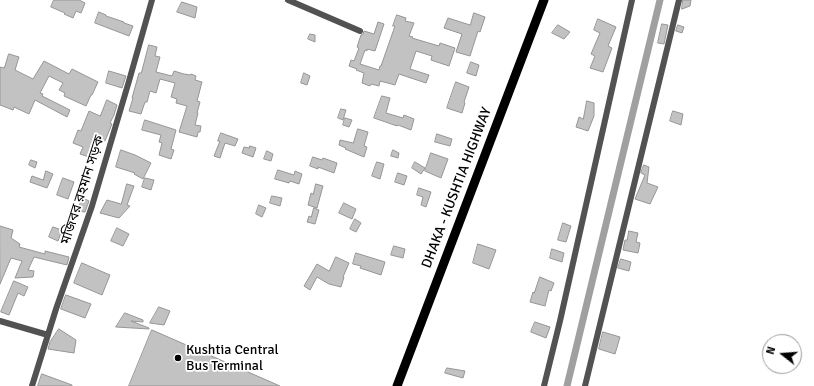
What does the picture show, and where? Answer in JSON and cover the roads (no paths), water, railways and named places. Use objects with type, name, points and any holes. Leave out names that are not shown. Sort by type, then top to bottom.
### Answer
[{"type":"main road","name":"DHAKA - KUSHTIA HIGHWAY","points":[[397,386],[544,0]]},
{"type":"street","name":"মজিবর রহমান সড়ক","points":[[32,386],[56,309],[92,206],[132,73],[152,0]]},
{"type":"street","points":[[288,0],[360,31]]},
{"type":"street","points":[[544,386],[632,0]]},
{"type":"street","points":[[585,386],[679,0]]},
{"type":"street","points":[[0,321],[48,335]]},
{"type":"waterway","points":[[567,386],[660,0]]},
{"type":"place","name":"Kushtia Central Bus Terminal","points":[[178,358]]}]
